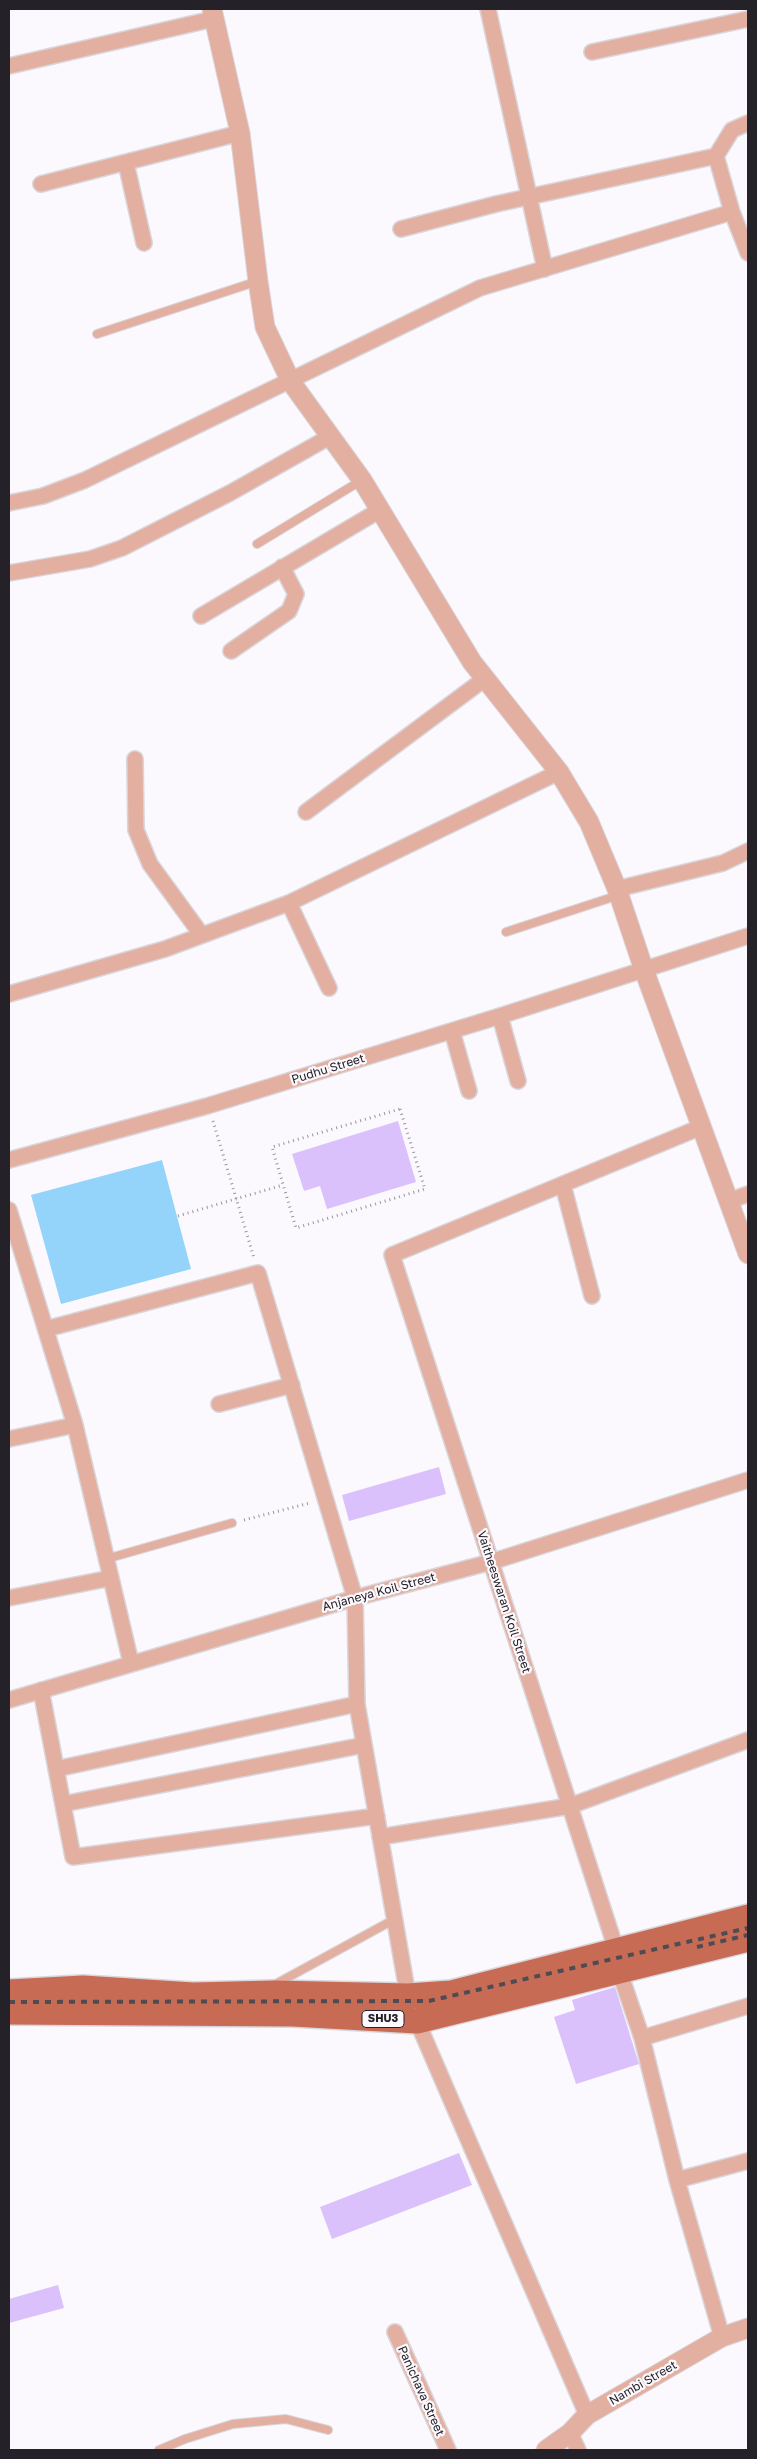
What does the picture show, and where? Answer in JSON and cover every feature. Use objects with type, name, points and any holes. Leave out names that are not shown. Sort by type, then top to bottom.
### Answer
[{"type":"main road","name":"SHU3","points":[[9,2012],[293,2014],[417,2021],[617,1960],[748,1917]]},
{"type":"main road","name":"SHU3","points":[[9,1992],[83,1988],[192,1995],[408,1996],[451,1993],[617,1960],[748,1939]]},
{"type":"street","points":[[488,9],[545,269]]},
{"type":"street","points":[[9,66],[213,14],[240,133],[265,327],[291,382],[362,480],[483,680],[559,772],[589,822],[618,892],[644,970],[748,1254]]},
{"type":"street","points":[[592,52],[748,18]]},
{"type":"street","points":[[401,230],[496,204],[716,156],[732,130],[748,124]]},
{"type":"street","points":[[41,184],[240,133]]},
{"type":"street","points":[[716,156],[732,212],[748,253]]},
{"type":"street","points":[[126,163],[144,243]]},
{"type":"street","points":[[9,502],[43,496],[86,480],[291,382],[480,288],[732,212]]},
{"type":"street","points":[[9,573],[82,561],[122,548],[230,493],[331,436]]},
{"type":"street","points":[[201,616],[380,510]]},
{"type":"street","points":[[231,651],[289,611],[296,594],[282,568]]},
{"type":"street","points":[[306,812],[483,680]]},
{"type":"street","points":[[135,759],[136,830],[150,864],[201,934]]},
{"type":"street","points":[[9,994],[165,949],[201,934],[289,903],[559,772]]},
{"type":"street","points":[[618,892],[723,862],[748,851]]},
{"type":"street","points":[[289,903],[329,988]]},
{"type":"street","name":"Pudhu Street","points":[[9,1160],[207,1106],[500,1016],[748,936]]},
{"type":"street","points":[[500,1016],[518,1081]]},
{"type":"street","points":[[452,1031],[469,1091]]},
{"type":"street","points":[[592,1296],[563,1185],[702,1127]]},
{"type":"street","name":"Vaitheeswaran Koil Street","points":[[563,1185],[392,1255],[570,1806],[642,2038],[677,2180],[722,2337]]},
{"type":"street","points":[[729,1201],[748,1194]]},
{"type":"street","points":[[9,1210],[75,1425],[131,1663]]},
{"type":"street","points":[[46,1329],[258,1273],[355,1598],[357,1704],[408,1996],[417,2021],[587,2415]]},
{"type":"street","points":[[219,1404],[292,1384]]},
{"type":"street","points":[[9,1439],[75,1425]]},
{"type":"street","name":"Anjaneya Koil Street","points":[[9,1700],[355,1598],[491,1562],[748,1480]]},
{"type":"street","points":[[9,1598],[111,1578]]},
{"type":"street","points":[[41,1690],[73,1857],[377,1816]]},
{"type":"street","points":[[56,1769],[357,1704]]},
{"type":"street","points":[[380,1837],[570,1806],[748,1740]]},
{"type":"street","points":[[63,1804],[364,1745]]},
{"type":"street","points":[[642,2038],[748,2006]]},
{"type":"street","points":[[677,2180],[748,2161]]},
{"type":"street","name":"Nambi Street","points":[[546,2450],[570,2433],[587,2415],[722,2337],[748,2328]]},
{"type":"street","name":"Panichava Street","points":[[395,2332],[448,2450]]},
{"type":"street","points":[[570,2433],[578,2450]]},
{"type":"lane","points":[[98,334],[258,281]]},
{"type":"lane","points":[[256,544],[362,480]]},
{"type":"lane","points":[[506,932],[618,892]]},
{"type":"lane","points":[[106,1559],[232,1523]]},
{"type":"lane","points":[[258,1994],[395,1919]]},
{"type":"lane","points":[[159,2450],[185,2439],[233,2424],[286,2419],[328,2430]]},
{"type":"path","points":[[400,1109],[425,1189],[296,1228],[283,1185],[272,1147],[400,1109]]},
{"type":"path","points":[[218,1139],[258,1273]]},
{"type":"path","points":[[178,1216],[283,1185]]},
{"type":"path","points":[[232,1523],[326,1499]]},
{"type":"water","points":[[162,1160],[191,1269],[61,1304],[31,1195]]},
{"type":"building","points":[[398,1121],[416,1182],[327,1209],[320,1186],[304,1191],[292,1154]]},
{"type":"building","points":[[439,1467],[446,1494],[349,1521],[342,1495]]},
{"type":"building","points":[[615,1987],[639,2064],[576,2084],[554,2017],[575,2010],[572,2000]]},
{"type":"building","points":[[459,2153],[472,2185],[332,2239],[320,2207]]},
{"type":"building","points":[[58,2285],[64,2308],[9,2323],[9,2299]]},
{"type":"railway","points":[[9,2002],[429,2001],[748,1928]]},
{"type":"railway","points":[[697,1947],[748,1935]]}]
